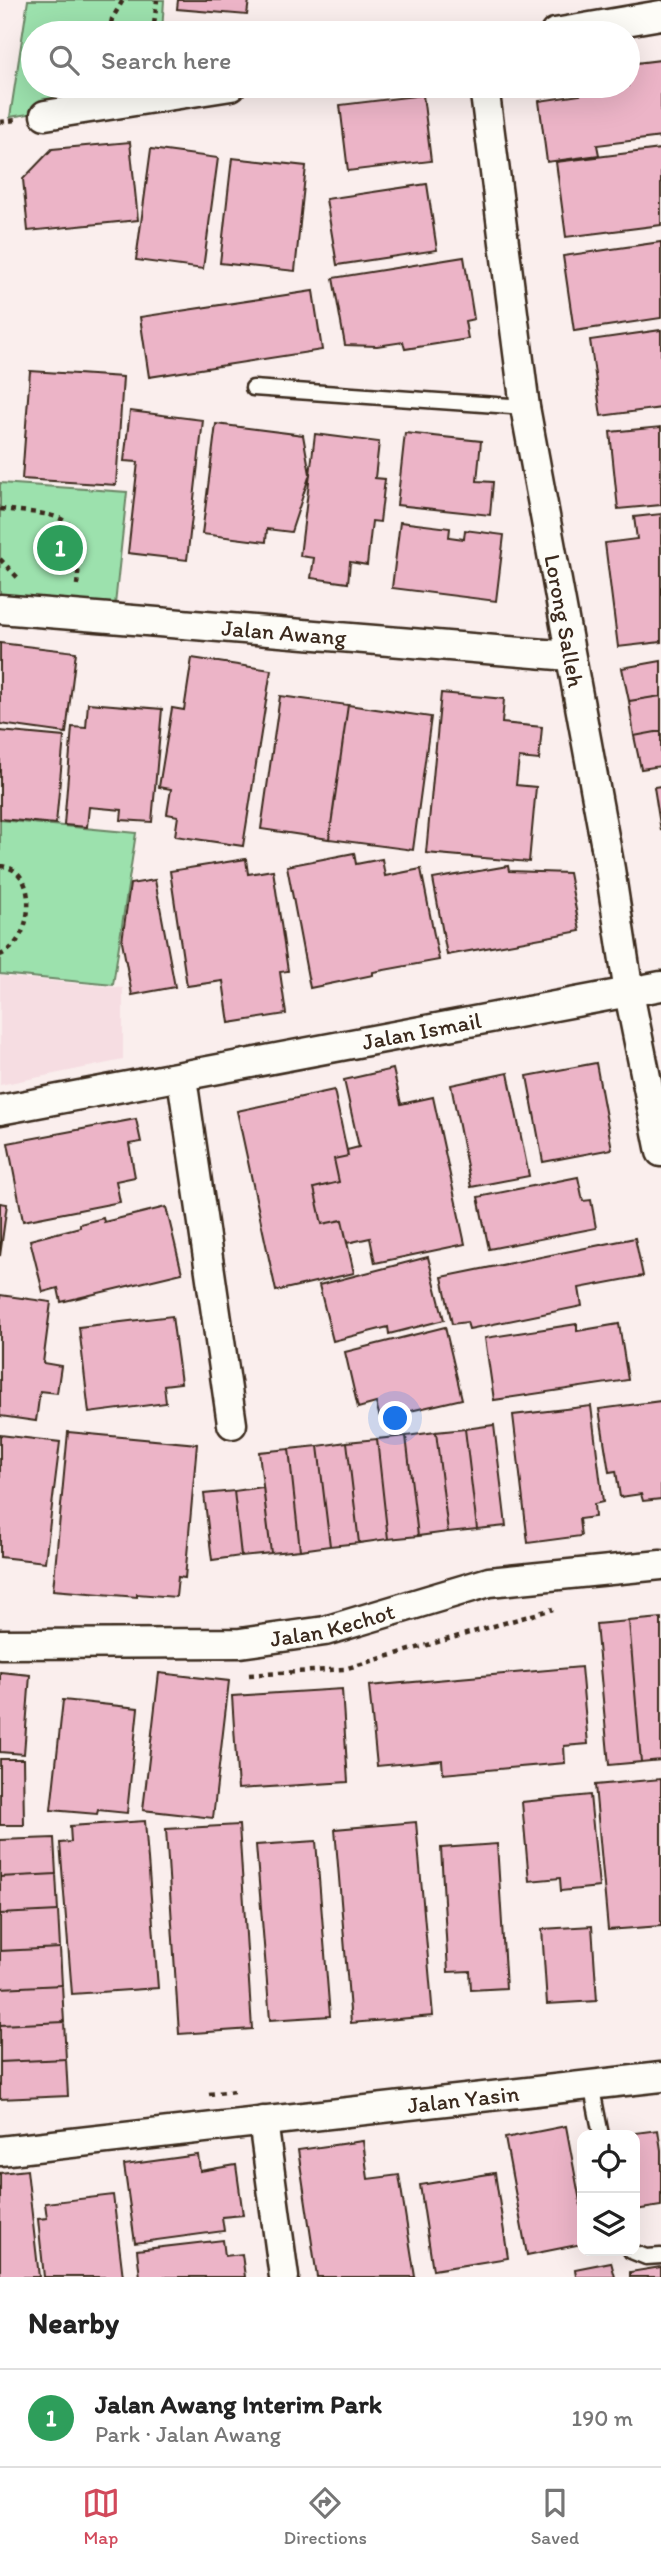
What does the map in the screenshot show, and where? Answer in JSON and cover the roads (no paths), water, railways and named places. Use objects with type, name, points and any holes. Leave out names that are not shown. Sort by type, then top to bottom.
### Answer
[{"type":"street","points":[[626,21],[661,15]]},
{"type":"street","points":[[45,115],[154,98]]},
{"type":"street","name":"Lorong Salleh","points":[[486,98],[525,407],[610,869],[629,993],[661,1153]]},
{"type":"street","name":"Jalan Awang","points":[[0,609],[570,656]]},
{"type":"street","name":"Jalan Ismail","points":[[0,1111],[661,986]]},
{"type":"street","points":[[182,1078],[232,1424]]},
{"type":"street","name":"Jalan Kechot","points":[[0,1644],[240,1643],[325,1631],[488,1582],[661,1565]]},
{"type":"street","name":"Jalan Yasin","points":[[0,2151],[661,2077]]},
{"type":"street","points":[[263,2122],[284,2277]]},
{"type":"lane","points":[[253,388],[525,407]]},
{"type":"lane","points":[[591,2084],[600,2130]]},
{"type":"lane","points":[[640,2255],[661,2256]]},
{"type":"place","name":"Jalan Awang Interim Park","points":[[60,548]]}]
